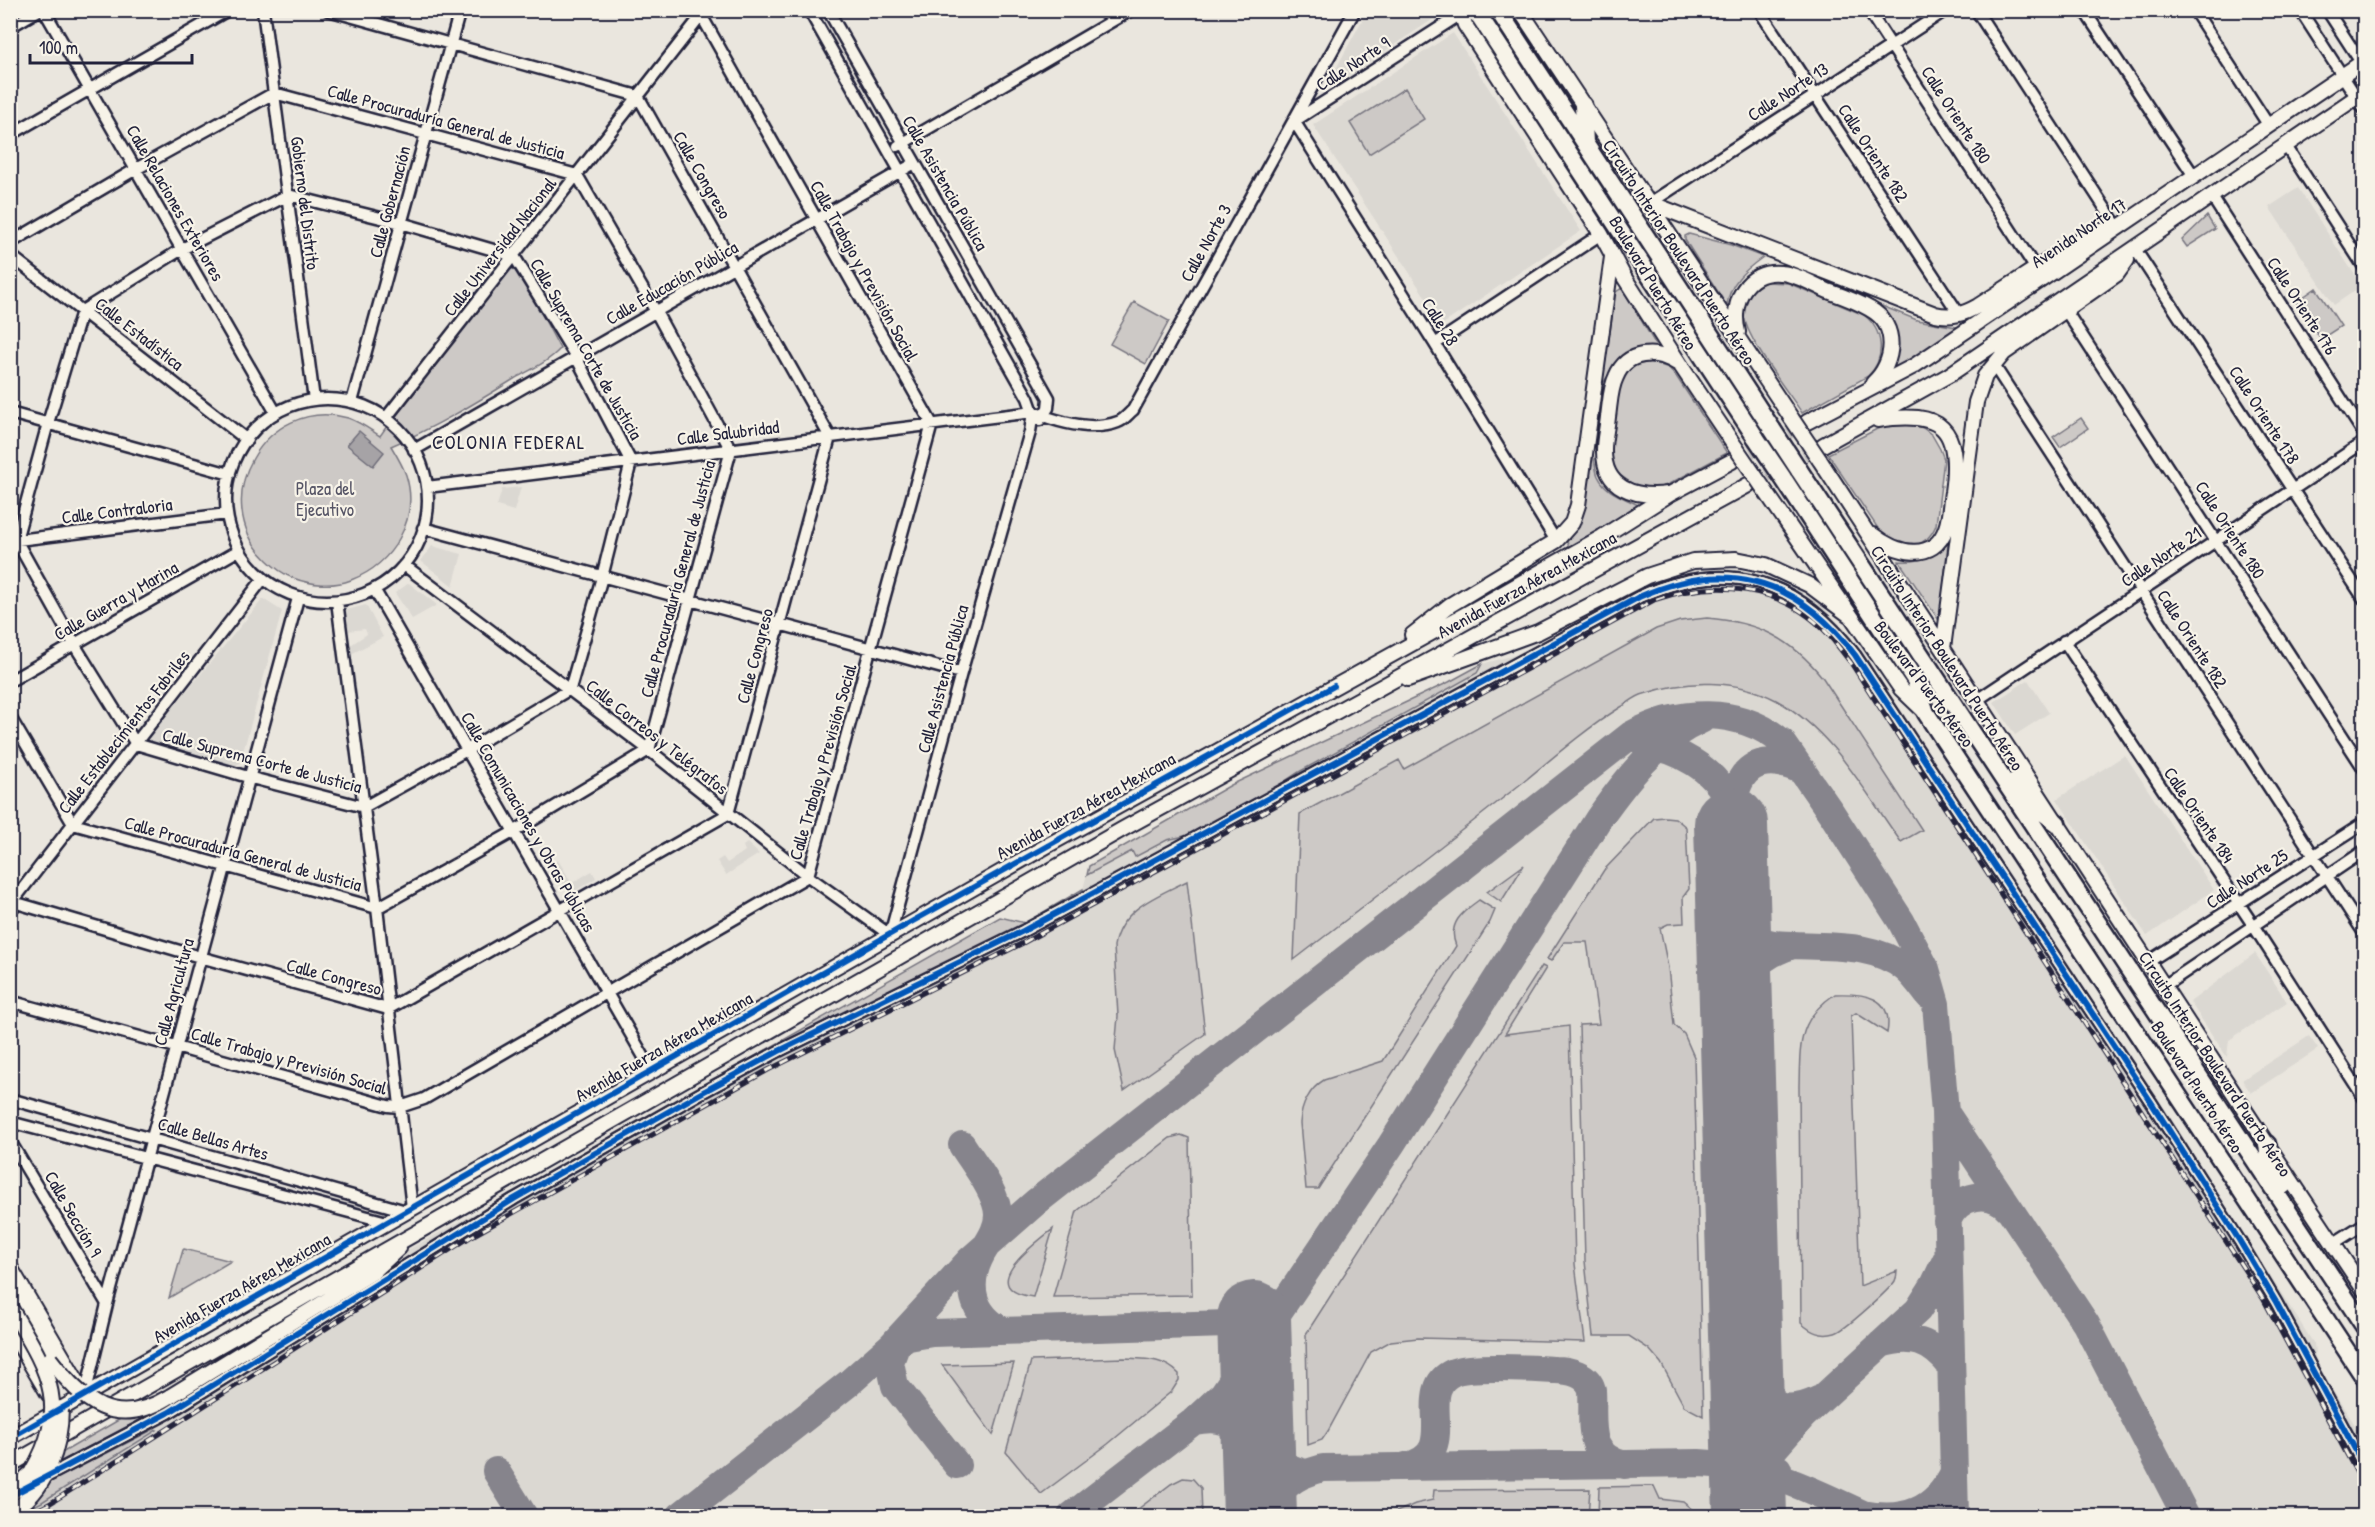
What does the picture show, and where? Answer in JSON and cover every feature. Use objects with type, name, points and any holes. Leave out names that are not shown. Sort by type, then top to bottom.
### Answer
[{"type":"highway","name":"Circuito Interior Boulevard Puerto Aéreo","points":[[1498,10],[2364,1326]]},
{"type":"highway","name":"Circuito Interior Boulevard Puerto Aéreo","points":[[1464,12],[1486,27],[1915,680],[1926,713]]},
{"type":"highway","points":[[1583,105],[1585,143]]},
{"type":"highway","name":"Boulevard Puerto Aéreo","points":[[1926,713],[2364,1377]]},
{"type":"highway","points":[[1984,751],[2009,769],[2038,809],[2057,822]]},
{"type":"highway","points":[[2267,1144],[2269,1159],[2289,1198],[2289,1212]]},
{"type":"main road","name":"Boulevard Puerto Aéreo","points":[[1520,10],[1819,459],[2364,1290]]},
{"type":"main road","name":"Boulevard Puerto Aéreo","points":[[1464,12],[1465,26],[1601,234],[1612,257],[1734,454],[1764,489],[1901,689],[1926,713]]},
{"type":"main road","name":"Avenida Norte 17","points":[[1808,422],[1914,366],[2343,75],[2363,64]]},
{"type":"main road","points":[[1823,445],[1949,375],[2286,146],[2362,99]]},
{"type":"main road","points":[[1650,204],[1935,314],[1948,316],[1978,306],[2091,233],[2118,228]]},
{"type":"main road","points":[[1943,648],[1980,385],[1993,364],[2004,353],[2117,274],[2135,249]]},
{"type":"main road","points":[[1382,659],[1450,605],[1556,541],[1572,523],[1578,505],[1612,257]]},
{"type":"main road","points":[[1740,341],[1735,320],[1737,299],[1750,282],[1768,273],[1788,274],[1870,308],[1887,326],[1891,342],[1890,357],[1880,377],[1857,395]]},
{"type":"main road","points":[[1670,494],[1640,495],[1620,486],[1607,469],[1604,448],[1613,385],[1622,366],[1633,358],[1652,354],[1666,357],[1681,366]]},
{"type":"main road","points":[[1864,528],[1899,551],[1918,552],[1931,547],[1941,538],[1947,526],[1956,467],[1951,439],[1937,423],[1908,417],[1866,423]]},
{"type":"main road","name":"Avenida Fuerza Aérea Mexicana","points":[[10,1438],[890,935],[1602,537],[1734,454]]},
{"type":"main road","name":"Avenida Fuerza Aérea Mexicana","points":[[10,1465],[1123,829],[1748,485]]},
{"type":"main road","points":[[1346,705],[1457,660],[1527,636],[1647,576],[1693,561],[1736,559],[1766,565],[1809,585],[1849,615]]},
{"type":"main road","points":[[10,1291],[50,1359],[75,1390],[107,1409],[141,1411],[156,1405],[372,1272],[411,1236]]},
{"type":"main road","points":[[10,1267],[85,1395]]},
{"type":"main road","points":[[10,1308],[43,1366],[50,1383],[53,1407],[51,1431],[39,1459],[31,1473],[10,1494]]},
{"type":"main road","points":[[10,1329],[58,1411]]},
{"type":"main road","points":[[10,1512],[30,1497],[51,1465],[57,1448],[61,1429],[61,1403],[59,1386],[50,1359]]},
{"type":"street","points":[[10,27],[39,10]]},
{"type":"street","name":"Calle Relaciones Exteriores","points":[[44,10],[276,413]]},
{"type":"street","points":[[10,135],[228,10]]},
{"type":"street","name":"Gobierno del Distrito","points":[[263,10],[314,400]]},
{"type":"street","points":[[328,10],[638,96]]},
{"type":"street","name":"Calle Gobernación","points":[[352,402],[460,10]]},
{"type":"street","points":[[683,10],[703,13]]},
{"type":"street","name":"Calle Asistencia Pública","points":[[809,10],[1028,398],[1033,412],[1030,432],[961,673],[890,935]]},
{"type":"street","name":"Calle Asistencia Pública","points":[[828,10],[1049,398],[1044,416],[1030,432]]},
{"type":"street","points":[[889,150],[1131,10]]},
{"type":"street","name":"Calle Norte 3","points":[[1033,412],[1062,422],[1106,425],[1120,421],[1133,410],[1355,10]]},
{"type":"street","name":"Calle Oriente 182","points":[[1759,10],[1959,314]]},
{"type":"street","name":"Calle Oriente 180","points":[[1868,10],[2036,269]]},
{"type":"street","name":"Calle Norte 13","points":[[1650,204],[1814,94],[1946,10]]},
{"type":"street","points":[[1976,10],[2118,228]]},
{"type":"street","points":[[2084,10],[2194,176]]},
{"type":"street","points":[[2194,10],[2269,126]]},
{"type":"street","points":[[2300,10],[2343,75],[2362,99]]},
{"type":"street","points":[[2327,10],[2363,64]]},
{"type":"street","name":"Calle Norte 9","points":[[1294,121],[1464,12]]},
{"type":"street","name":"Calle Universidad Nacional","points":[[386,418],[703,13]]},
{"type":"street","name":"Calle Trabajo y Previsión Social","points":[[10,1001],[388,1106],[400,1107],[424,1099],[808,876],[932,424],[816,220],[703,13]]},
{"type":"street","points":[[10,243],[136,169],[274,93]]},
{"type":"street","name":"Calle Procuraduría General de Justicia","points":[[73,824],[377,908],[514,831],[649,750],[691,600],[731,450],[656,312],[577,175],[274,93]]},
{"type":"street","name":"Calle Congreso","points":[[11,903],[388,1009],[728,814],[830,437],[638,96]]},
{"type":"street","name":"Calle 28","points":[[1294,121],[1556,541]]},
{"type":"street","points":[[2286,146],[2364,267]]},
{"type":"street","name":"Calle Educación Pública","points":[[414,450],[915,163]]},
{"type":"street","points":[[14,541],[82,311],[182,249],[288,195]]},
{"type":"street","name":"Calle Suprema Corte de Justicia","points":[[14,541],[136,744],[248,777],[364,807],[570,689],[602,577],[631,462],[576,357],[514,256],[401,223],[288,195]]},
{"type":"street","name":"Calle Oriente 176","points":[[2212,197],[2364,434]]},
{"type":"street","points":[[1435,344],[1601,234]]},
{"type":"street","name":"Calle Oriente 178","points":[[2135,249],[2364,598]]},
{"type":"street","name":"Calle Estadística","points":[[10,255],[247,440]]},
{"type":"street","name":"Calle Oriente 180","points":[[2066,311],[2217,539],[2364,769]]},
{"type":"street","name":"Calle Oriente 182","points":[[1993,364],[2364,933]]},
{"type":"street","points":[[314,400],[352,402],[386,418],[403,434],[414,450],[427,487],[428,501],[423,528],[419,542],[404,565],[374,590],[337,600],[298,597],[280,590],[263,579],[239,550],[231,533],[227,514],[226,494],[230,474],[236,456],[247,440],[260,425],[276,413],[314,400]]},
{"type":"street","name":"Calle Salubridad","points":[[427,487],[1033,412]]},
{"type":"street","points":[[10,413],[230,474]]},
{"type":"street","name":"Calle Norte 21","points":[[1977,700],[2364,442]]},
{"type":"street","name":"Calle Contraloria","points":[[14,541],[227,514]]},
{"type":"street","points":[[423,528],[871,651],[961,673]]},
{"type":"street","name":"Calle Guerra y Marina","points":[[10,681],[239,550]]},
{"type":"street","name":"Calle Correos y Telégrafos","points":[[404,565],[570,689],[808,876],[890,935]]},
{"type":"street","points":[[10,1494],[168,1413],[514,1199],[711,1088],[809,1036],[1083,900],[1654,590],[1686,581],[1735,578],[1765,584],[1804,603],[1817,612],[1840,635],[2151,1102],[2276,1302],[2364,1466]]},
{"type":"street","name":"Calle Establecimientos Fabriles","points":[[11,903],[263,579]]},
{"type":"street","name":"Calle Comunicaciones y Obras Públicas","points":[[374,590],[652,1071]]},
{"type":"street","name":"Calle Agricultura","points":[[85,1395],[106,1304],[153,1139],[224,866],[298,597]]},
{"type":"street","points":[[337,600],[377,908],[400,1107],[409,1210]]},
{"type":"street","name":"Calle Oriente 184","points":[[2064,641],[2253,925],[2364,1098]]},
{"type":"street","points":[[10,717],[73,824]]},
{"type":"street","name":"Calle Norte 25","points":[[2148,962],[2364,823]]},
{"type":"street","points":[[2164,986],[2364,850]]},
{"type":"street","name":"Calle Bellas Artes","points":[[10,1099],[409,1210]]},
{"type":"street","name":"Calle Bellas Artes","points":[[10,1122],[387,1222]]},
{"type":"street","name":"Calle Sección 9","points":[[10,1140],[106,1304]]},
{"type":"street","points":[[2334,1243],[2364,1224]]},
{"type":"shaded area","points":[[1367,11],[1439,11],[1441,14],[1324,91]]},
{"type":"shaded area","points":[[1453,33],[1581,231],[1443,324],[1313,125]]},
{"type":"shaded area","points":[[2298,188],[2362,286],[2334,305],[2269,207]]},
{"type":"shaded area","points":[[359,431],[384,452],[373,466],[347,445]]},
{"type":"shaded area","points":[[521,487],[514,511],[497,506],[502,489]]},
{"type":"shaded area","points":[[432,546],[462,554],[453,586],[421,561]]},
{"type":"shaded area","points":[[1722,571],[1755,575],[1800,592],[1822,606],[1849,634],[2139,1073],[2314,1344],[2316,1365],[2364,1439],[2364,1516],[11,1516],[10,1483],[221,1360],[342,1286],[545,1175],[1000,917],[1025,923],[1083,889],[1089,866],[1210,796],[1482,664],[1530,651],[1609,606],[1658,583],[1692,573]]},
{"type":"shaded area","points":[[409,583],[437,605],[412,619],[395,593]]},
{"type":"shaded area","points":[[263,599],[282,611],[240,763],[235,766],[148,742],[151,734]]},
{"type":"shaded area","points":[[366,605],[383,637],[351,654],[349,646],[367,634],[365,629],[347,631],[343,611]]},
{"type":"shaded area","points":[[2028,680],[2049,713],[2015,735],[1994,702]]},
{"type":"shaded area","points":[[2125,755],[2214,890],[2147,936],[2057,799]]},
{"type":"shaded area","points":[[747,843],[759,854],[726,875],[717,861],[723,857],[727,863],[745,851],[743,846]]},
{"type":"shaded area","points":[[558,860],[572,883],[592,871],[596,878],[570,894],[551,865]]},
{"type":"shaded area","points":[[2255,953],[2287,1002],[2229,1040],[2227,1057],[2190,1002]]},
{"type":"shaded area","points":[[2309,1036],[2318,1049],[2251,1093],[2242,1080]]},
{"type":"green space","points":[[1405,88],[1424,119],[1369,154],[1350,123]]},
{"type":"green space","points":[[2207,216],[2215,229],[2187,247],[2182,240]]},
{"type":"green space","points":[[1689,234],[1731,245],[1763,257],[1744,272],[1735,284],[1727,306],[1685,240],[1685,236]]},
{"type":"green space","name":"Plaza del Ejecutivo","points":[[506,269],[518,269],[560,349],[544,362],[469,406],[391,446],[406,475],[409,508],[400,538],[379,563],[366,573],[351,580],[329,584],[315,584],[300,580],[276,568],[249,536],[242,510],[243,483],[253,458],[270,437],[292,422],[318,415],[348,418],[380,436],[429,366]]},
{"type":"green space","points":[[1766,282],[1788,283],[1864,315],[1871,321],[1879,337],[1880,353],[1874,369],[1868,376],[1802,413],[1758,349],[1746,323],[1744,307],[1747,298],[1753,290]]},
{"type":"green space","points":[[1622,288],[1659,350],[1625,358],[1614,367],[1602,385],[1616,292]]},
{"type":"green space","points":[[2316,288],[2341,326],[2321,339],[2296,302]]},
{"type":"green space","points":[[1134,302],[1169,321],[1146,364],[1110,344]]},
{"type":"green space","points":[[1872,302],[1917,320],[1962,328],[1895,372],[1889,371],[1881,310]]},
{"type":"green space","points":[[1651,362],[1669,368],[1676,376],[1727,453],[1657,488],[1637,487],[1617,473],[1611,463],[1608,448],[1618,381],[1631,366]]},
{"type":"green space","points":[[2081,418],[2088,428],[2060,447],[2053,437]]},
{"type":"green space","points":[[1893,423],[1908,423],[1923,428],[1932,435],[1944,459],[1936,525],[1925,540],[1918,545],[1908,547],[1881,533],[1828,454]]},
{"type":"green space","points":[[1592,452],[1601,482],[1615,494],[1638,505],[1637,508],[1569,547],[1567,542],[1583,513]]},
{"type":"green space","points":[[1949,535],[1938,619],[1899,561],[1916,561],[1928,556]]},
{"type":"green space","points":[[1707,618],[1742,623],[1758,628],[1786,642],[1799,652],[1823,678],[1922,830],[1901,842],[1831,745],[1796,713],[1776,700],[1745,688],[1728,685],[1694,684],[1660,689],[1635,698],[1584,732],[1469,825],[1294,960],[1300,814],[1399,760],[1404,769],[1656,629],[1680,621]]},
{"type":"green space","points":[[1482,664],[1477,673],[1299,772],[1238,812],[1202,832],[1167,840],[1135,857],[1132,851],[1087,875],[1089,866],[1231,785],[1449,682]]},
{"type":"green space","points":[[1654,818],[1675,818],[1686,827],[1689,889],[1683,897],[1684,923],[1668,924],[1660,928],[1668,967],[1674,1025],[1684,1034],[1694,1057],[1703,1416],[1684,1406],[1661,1363],[1649,1349],[1629,1336],[1593,1336],[1585,1261],[1579,1025],[1599,1024],[1587,942],[1564,942],[1551,961],[1547,959],[1604,870]]},
{"type":"green space","points":[[1524,865],[1501,902],[1487,892]]},
{"type":"green space","points":[[1187,881],[1205,1034],[1124,1091],[1115,1050],[1118,1016],[1114,946],[1124,922],[1132,913],[1152,898]]},
{"type":"green space","points":[[1083,889],[1085,896],[761,1059],[750,1059],[1000,917],[1025,923]]},
{"type":"green space","points":[[1479,900],[1495,910],[1490,922],[1318,1189],[1306,1189],[1300,1123],[1307,1098],[1324,1080],[1383,1061],[1456,946],[1453,931],[1458,919]]},
{"type":"green space","points":[[1542,966],[1546,968],[1505,1034],[1569,1026],[1575,1264],[1585,1342],[1418,1338],[1391,1341],[1371,1352],[1322,1440],[1308,1445],[1306,1334]]},
{"type":"green space","points":[[1835,994],[1866,996],[1881,1004],[1886,1011],[1887,1033],[1856,1013],[1851,1016],[1860,1286],[1897,1271],[1897,1277],[1876,1301],[1840,1331],[1821,1334],[1801,1323],[1799,1071],[1801,1045],[1808,1023],[1823,1003]]},
{"type":"green space","points":[[1181,1135],[1189,1138],[1192,1295],[1053,1297],[1077,1211],[1170,1138]]},
{"type":"green space","points":[[1053,1229],[1033,1297],[1016,1292],[1008,1285],[1008,1276],[1013,1266],[1033,1245]]},
{"type":"green space","points":[[183,1250],[231,1261],[169,1298]]},
{"type":"green space","points":[[241,1349],[246,1358],[153,1413],[11,1488],[10,1483]]},
{"type":"green space","points":[[1124,1358],[1161,1362],[1179,1374],[1179,1380],[1172,1391],[1108,1444],[1041,1494],[1006,1452],[1031,1361]]},
{"type":"green space","points":[[1014,1363],[993,1435],[942,1365]]},
{"type":"green space","points":[[154,1429],[157,1430],[42,1502],[11,1516],[11,1502]]},
{"type":"green space","points":[[1183,1478],[1193,1479],[1201,1488],[1202,1516],[1129,1516],[1171,1484]]},
{"type":"green space","points":[[1654,1486],[1660,1499],[1683,1502],[1700,1516],[1598,1516],[1599,1487]]},
{"type":"green space","points":[[1590,1489],[1588,1516],[1387,1516],[1415,1504],[1433,1500],[1434,1490]]},
{"type":"taxiway","points":[[680,1516],[849,1383],[892,1345],[970,1260],[1036,1202],[1631,735],[1668,720],[1708,715],[1747,722],[1765,730],[1782,742],[1901,921],[1926,969],[1936,1004],[1945,1112],[1955,1516]]},
{"type":"taxiway","points":[[1071,1516],[1194,1421],[1223,1394],[1391,1145],[1599,818],[1620,789],[1657,749],[1685,728],[1701,720]]},
{"type":"taxiway","points":[[1645,745],[1670,751],[1705,770],[1728,801],[1731,824]]},
{"type":"taxiway","points":[[1732,816],[1738,786],[1744,775],[1752,768],[1762,763],[1773,762],[1803,771]]},
{"type":"taxiway","points":[[1733,888],[1742,924],[1755,938],[1777,944],[1852,948],[1880,954],[1905,968],[1929,996]]},
{"type":"taxiway","points":[[1736,1004],[1743,983],[1756,966],[1763,959],[1793,945]]},
{"type":"taxiway","points":[[1945,1112],[2086,1324],[2186,1516]]},
{"type":"taxiway","points":[[962,1145],[990,1189],[998,1215],[995,1230],[977,1265],[974,1276],[974,1297],[984,1316],[1003,1331]]},
{"type":"taxiway","points":[[1947,1221],[1959,1205],[1976,1197],[1994,1199],[2010,1210]]},
{"type":"taxiway","points":[[1751,1516],[1756,1477],[1765,1459],[1803,1416],[1918,1310],[1946,1260]]},
{"type":"taxiway","points":[[894,1345],[909,1337],[932,1333],[1227,1324],[1254,1318],[1280,1302]]},
{"type":"taxiway","points":[[1266,1338],[1258,1381],[1260,1438],[1272,1457],[1305,1473]]},
{"type":"taxiway","points":[[1881,1344],[1902,1340],[1920,1342],[1944,1357],[1951,1366]]},
{"type":"taxiway","points":[[896,1346],[890,1362],[895,1386],[957,1465]]},
{"type":"taxiway","points":[[1747,1367],[1749,1409],[1754,1436],[1767,1460],[1778,1469]]},
{"type":"taxiway","points":[[1406,1466],[1423,1459],[1432,1449],[1436,1436],[1435,1406],[1442,1381],[1454,1372],[1488,1368],[1560,1370],[1582,1377],[1592,1390],[1593,1426],[1597,1446],[1612,1461],[1625,1465]]},
{"type":"taxiway","points":[[1748,1371],[1761,1393],[1776,1405],[1796,1407],[1820,1399]]},
{"type":"taxiway","points":[[1194,1421],[1221,1420],[1239,1430],[1251,1448],[1259,1472]]},
{"type":"taxiway","points":[[1267,1516],[1276,1497],[1288,1484],[1303,1475],[1323,1468],[1699,1463],[1745,1468],[1766,1474],[1806,1488],[1867,1516]]},
{"type":"taxiway","points":[[496,1471],[524,1516]]},
{"type":"taxiway","points":[[1862,1514],[1891,1516],[1917,1511],[1938,1497],[1954,1472]]},
{"type":"runway","points":[[1731,824],[1750,1516]]},
{"type":"runway","points":[[1254,1318],[1260,1516]]},
{"type":"tunnel","points":[[1732,461],[1806,423]]},
{"type":"tunnel","points":[[1748,485],[1823,445]]},
{"type":"railway","points":[[25,1516],[49,1504],[472,1236],[768,1070],[1021,944],[1654,600],[1677,593],[1723,588],[1746,590],[1790,605],[1810,617],[1828,634],[1851,663],[2264,1300],[2364,1486]]},
{"type":"cycle path","points":[[10,1496],[168,1413],[514,1199],[701,1093],[779,1051],[1023,931],[1639,597],[1671,585],[1702,578],[1731,578],[1759,582],[1785,593],[1810,608],[1833,629],[1855,655],[2151,1102],[2239,1240],[2276,1302],[2364,1466]]},
{"type":"cycle path","points":[[10,1438],[913,921],[1334,686]]},
{"type":"district","name":"COLONIA FEDERAL","points":[[509,442]]}]
